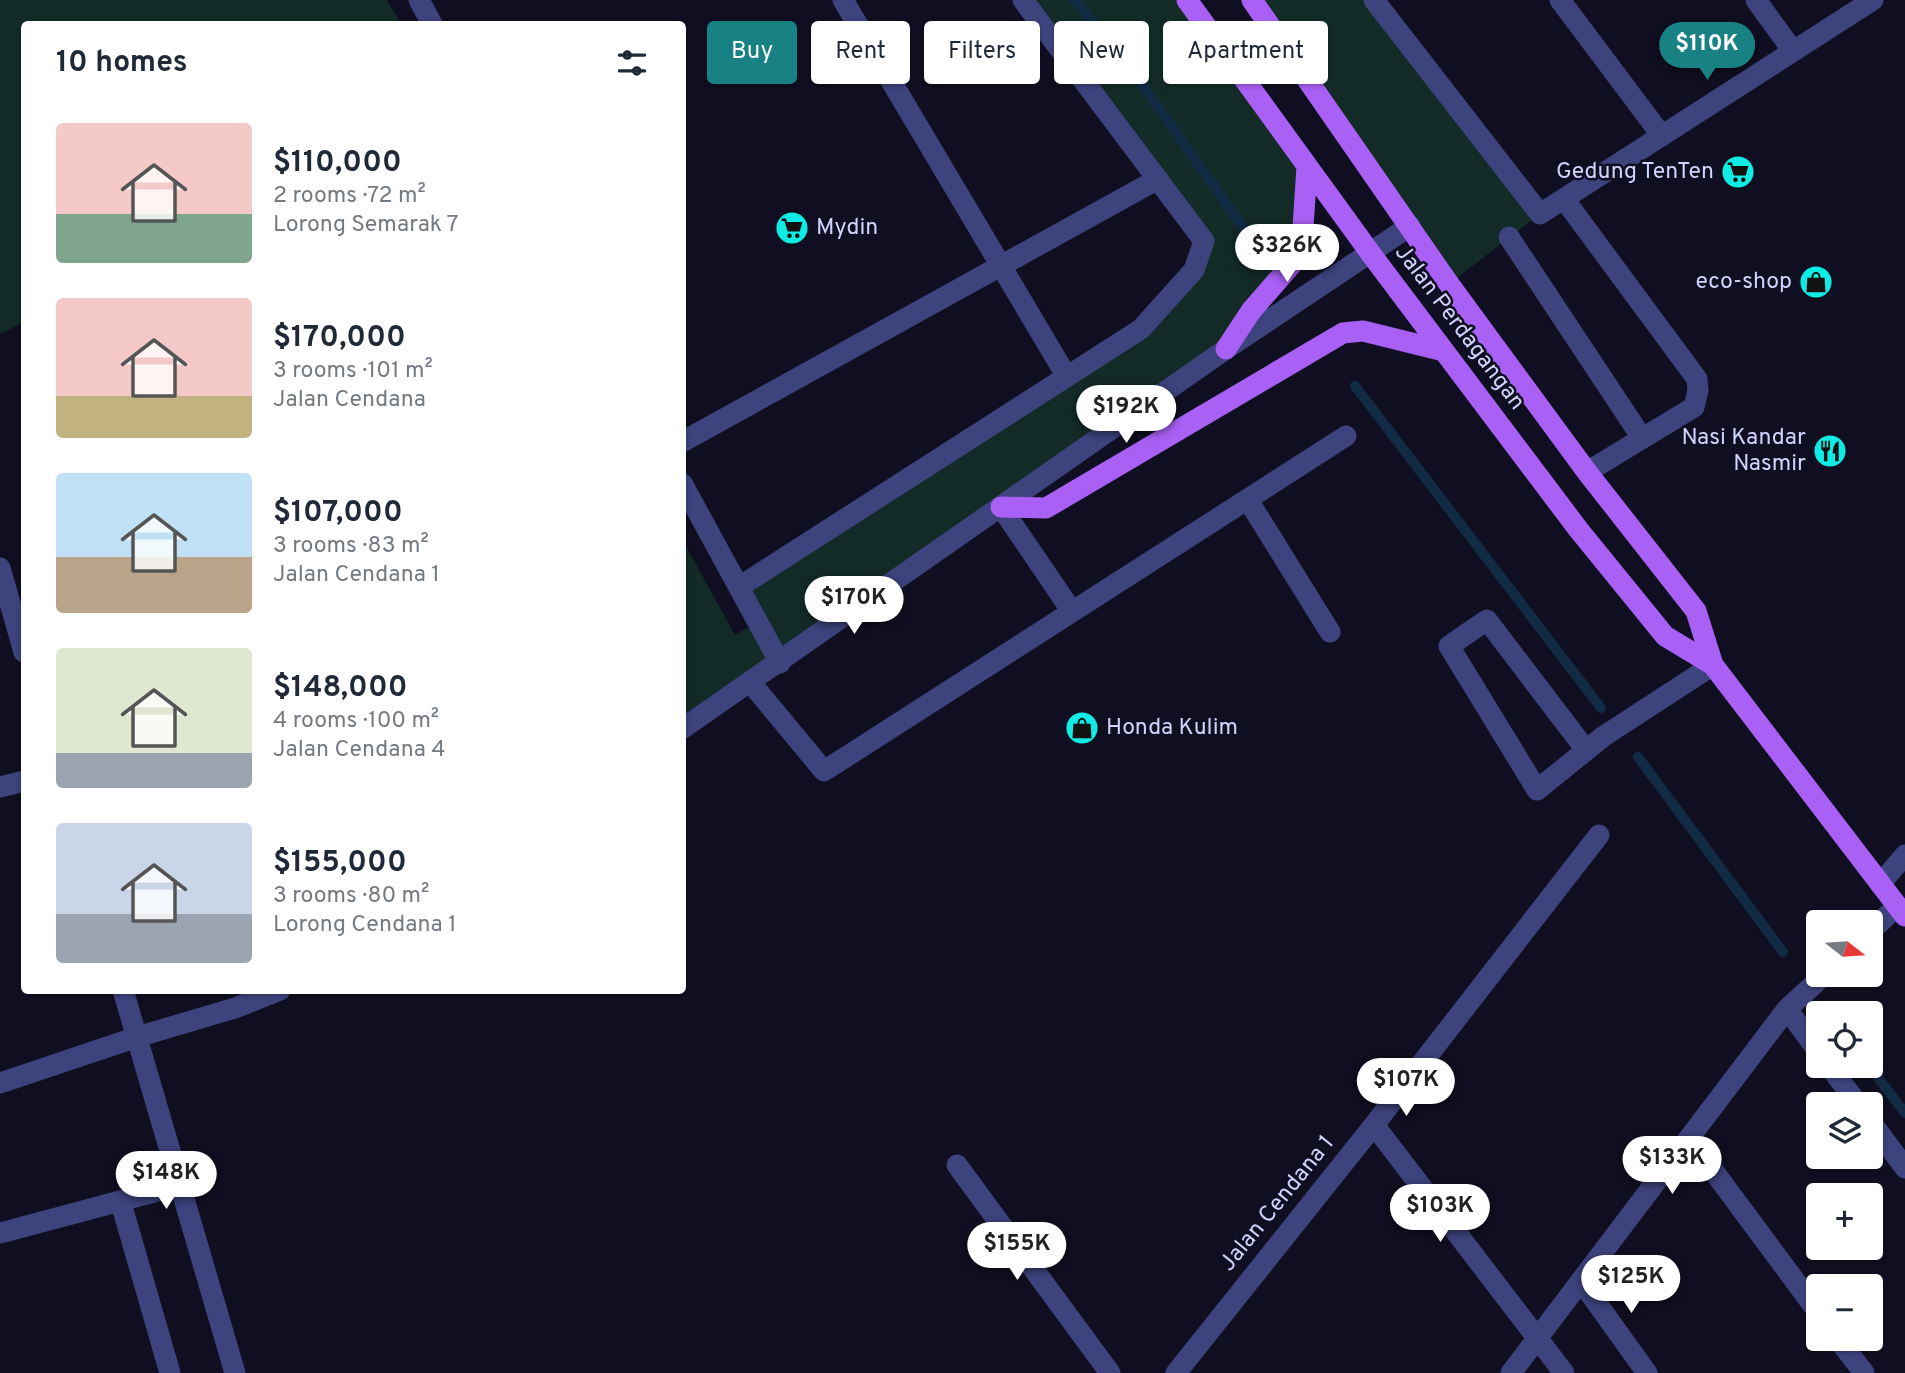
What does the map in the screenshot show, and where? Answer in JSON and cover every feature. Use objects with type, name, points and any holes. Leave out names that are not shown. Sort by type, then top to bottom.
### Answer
[{"type":"main road","name":"Jalan Perdagangan","points":[[1187,0],[1371,254],[1578,529],[1665,636],[1713,665]]},
{"type":"main road","name":"Jalan Perdagangan","points":[[1252,0],[1448,284],[1587,472],[1696,611],[1713,665],[1901,911]]},
{"type":"main road","points":[[1226,349],[1251,311],[1291,265],[1303,228],[1307,166]]},
{"type":"main road","points":[[1001,507],[1046,508],[1343,333],[1363,331],[1444,351]]},
{"type":"street","points":[[844,0],[1067,377]]},
{"type":"street","points":[[739,587],[1140,329],[1194,270],[1204,241],[1023,0]]},
{"type":"street","points":[[1374,0],[1541,214],[1872,0]]},
{"type":"street","points":[[1560,0],[1662,136]]},
{"type":"street","points":[[1756,0],[1793,51]]},
{"type":"street","points":[[424,2],[431,21]]},
{"type":"street","points":[[686,440],[1158,179]]},
{"type":"street","points":[[1564,199],[1697,379],[1699,390],[1695,407],[1587,472]]},
{"type":"street","points":[[686,726],[1226,349],[1410,226]]},
{"type":"street","points":[[1509,237],[1642,438]]},
{"type":"street","points":[[751,683],[824,771],[1346,436]]},
{"type":"street","points":[[686,490],[780,663]]},
{"type":"street","points":[[1248,500],[1330,632]]},
{"type":"street","points":[[1001,507],[1071,610]]},
{"type":"street","points":[[0,568],[21,642]]},
{"type":"street","points":[[1586,750],[1487,620],[1449,646],[1537,790],[1604,736],[1713,665]]},
{"type":"street","points":[[0,787],[21,782]]},
{"type":"street","name":"Jalan Cendana 1","points":[[1176,1373],[1600,835]]},
{"type":"street","points":[[1880,884],[1905,855]]},
{"type":"street","points":[[1883,923],[1901,911]]},
{"type":"street","points":[[1511,1373],[1787,1009],[1811,987]]},
{"type":"street","points":[[124,994],[235,1373]]},
{"type":"street","points":[[0,1083],[137,1037],[235,1008],[270,994]]},
{"type":"street","points":[[1787,1009],[1806,1035]]},
{"type":"street","points":[[1838,1078],[1849,1092]]},
{"type":"street","points":[[1374,1125],[1564,1373]]},
{"type":"street","points":[[1689,1138],[1806,1296]]},
{"type":"street","points":[[1883,1138],[1905,1168]]},
{"type":"street","points":[[957,1165],[1110,1373]]},
{"type":"street","points":[[0,1233],[121,1203],[180,1185]]},
{"type":"street","points":[[121,1203],[170,1373]]},
{"type":"street","points":[[1581,1282],[1647,1373]]},
{"type":"street","points":[[1847,1351],[1864,1373]]},
{"type":"green space","points":[[0,0],[387,0],[399,21],[21,21],[21,324],[0,334]]},
{"type":"green space","points":[[1023,0],[1187,0],[1202,21],[1163,21],[1163,84],[1248,84],[1307,166],[1303,228],[1226,349],[686,727],[686,546],[735,635],[758,622],[739,587],[1141,329],[1204,241],[1086,84],[1149,84],[1149,21],[1054,21],[1054,41]]},
{"type":"green space","points":[[1252,0],[1374,0],[1540,214],[1449,284],[1310,84],[1328,84],[1328,21],[1267,21]]},
{"type":"waterway","points":[[1075,0],[1120,53],[1256,246]]},
{"type":"waterway","points":[[1355,386],[1601,708]]},
{"type":"waterway","points":[[1638,757],[1783,952]]},
{"type":"waterway","points":[[1878,1078],[1905,1113]]},
{"type":"place","name":"Gedung TenTen","points":[[1738,172]]},
{"type":"place","name":"Mydin","points":[[792,228]]},
{"type":"place","name":"eco-shop","points":[[1816,282]]},
{"type":"place","name":"Nasi Kandar Nasmir","points":[[1830,451]]},
{"type":"place","name":"Honda Kulim","points":[[1082,728]]}]
